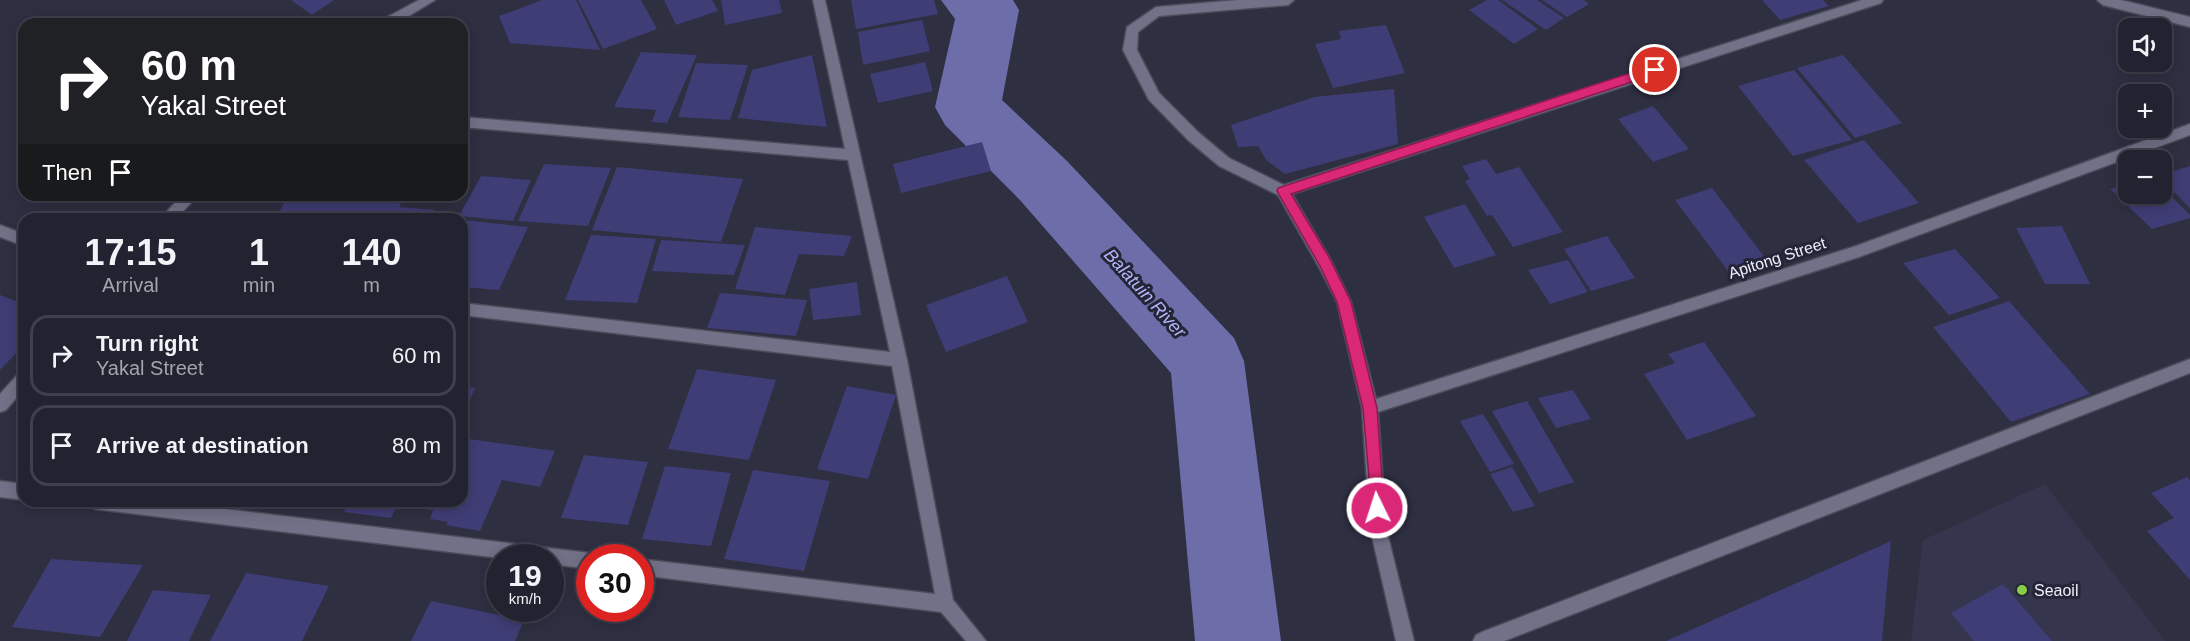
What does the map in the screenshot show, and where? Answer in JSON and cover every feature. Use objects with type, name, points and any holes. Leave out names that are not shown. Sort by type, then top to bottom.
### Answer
[{"type":"street","points":[[396,18],[429,0]]},
{"type":"street","points":[[819,0],[899,360],[945,604],[976,641]]},
{"type":"street","points":[[1288,0],[1156,12],[1132,30],[1130,50],[1154,96],[1193,136],[1224,162],[1283,191],[1325,262],[1344,302],[1370,408],[1378,528],[1405,641]]},
{"type":"street","points":[[1283,191],[1877,0]]},
{"type":"street","points":[[2103,0],[2190,22]]},
{"type":"street","points":[[468,123],[852,155]]},
{"type":"street","name":"Apitong Street","points":[[1370,408],[1859,251],[2190,129]]},
{"type":"street","points":[[173,213],[184,201]]},
{"type":"street","points":[[0,231],[18,238]]},
{"type":"street","points":[[468,310],[899,360]]},
{"type":"street","points":[[1482,641],[2190,366]]},
{"type":"street","points":[[0,405],[18,385]]},
{"type":"street","points":[[0,489],[18,491]]},
{"type":"street","points":[[144,507],[576,559]]},
{"type":"street","points":[[654,569],[945,604]]},
{"type":"shaded area","name":"Seaoil","points":[[2045,484],[2165,641],[1911,641],[1923,540]]},
{"type":"building","points":[[291,0],[334,0],[312,15]]},
{"type":"building","points":[[542,0],[576,0],[600,50],[510,43],[499,16]]},
{"type":"building","points":[[578,0],[641,0],[657,29],[603,49]]},
{"type":"building","points":[[664,0],[712,0],[718,11],[676,25]]},
{"type":"building","points":[[721,0],[779,0],[782,13],[725,25]]},
{"type":"building","points":[[851,0],[934,0],[938,14],[856,29]]},
{"type":"building","points":[[1487,0],[1498,0],[1538,29],[1514,44],[1469,10]]},
{"type":"building","points":[[1502,0],[1537,0],[1564,18],[1546,30]]},
{"type":"building","points":[[1542,0],[1584,0],[1589,4],[1567,17]]},
{"type":"building","points":[[1762,0],[1823,0],[1829,6],[1780,20]]},
{"type":"building","points":[[922,20],[930,51],[863,65],[858,32]]},
{"type":"building","points":[[1386,25],[1405,73],[1333,88],[1315,44],[1341,39],[1339,31]]},
{"type":"building","points":[[641,52],[697,55],[667,123],[652,122],[656,110],[614,107]]},
{"type":"building","points":[[812,55],[827,127],[738,118],[752,70]]},
{"type":"building","points":[[1843,55],[1902,123],[1855,138],[1797,68]]},
{"type":"building","points":[[925,62],[933,91],[878,103],[870,74]]},
{"type":"building","points":[[696,63],[748,65],[730,120],[678,117]]},
{"type":"building","points":[[1794,70],[1852,140],[1793,156],[1738,86]]},
{"type":"building","points":[[1394,89],[1398,144],[1285,174],[1266,160],[1258,146],[1238,147],[1231,125],[1314,97]]},
{"type":"building","points":[[1653,106],[1689,149],[1653,162],[1618,119]]},
{"type":"building","points":[[1864,140],[1919,203],[1858,223],[1804,160]]},
{"type":"building","points":[[982,142],[991,171],[901,193],[893,164]]},
{"type":"building","points":[[1486,159],[1496,174],[1519,167],[1563,232],[1513,247],[1492,215],[1487,216],[1465,181],[1470,179],[1462,166]]},
{"type":"building","points":[[544,164],[611,168],[588,226],[518,221]]},
{"type":"building","points":[[2190,166],[2190,208],[2172,190],[2172,172]]},
{"type":"building","points":[[617,167],[743,179],[721,242],[592,230]]},
{"type":"building","points":[[481,176],[531,180],[513,221],[468,217],[468,213],[461,213]]},
{"type":"building","points":[[2118,187],[2118,197],[2110,189]]},
{"type":"building","points":[[1712,188],[1766,259],[1728,271],[1675,200]]},
{"type":"building","points":[[2172,197],[2190,215],[2190,218],[2152,229],[2126,204],[2172,204]]},
{"type":"building","points":[[286,201],[402,201],[399,207],[435,210],[434,213],[278,213]]},
{"type":"building","points":[[1465,204],[1496,255],[1454,268],[1424,217]]},
{"type":"building","points":[[468,221],[528,227],[499,290],[468,287]]},
{"type":"building","points":[[2062,226],[2090,284],[2045,284],[2016,228]]},
{"type":"building","points":[[755,227],[852,236],[844,256],[799,254],[785,295],[735,289]]},
{"type":"building","points":[[591,235],[656,239],[637,303],[565,300]]},
{"type":"building","points":[[1607,236],[1635,278],[1591,291],[1564,249]]},
{"type":"building","points":[[661,240],[745,245],[734,275],[652,271]]},
{"type":"building","points":[[1955,249],[2000,298],[1949,315],[1903,263]]},
{"type":"building","points":[[1568,260],[1588,292],[1550,304],[1528,270]]},
{"type":"building","points":[[1007,276],[1028,322],[946,352],[926,305]]},
{"type":"building","points":[[857,282],[861,315],[813,320],[809,289]]},
{"type":"building","points":[[720,293],[807,300],[796,336],[707,328]]},
{"type":"building","points":[[0,295],[18,302],[18,351],[0,370]]},
{"type":"building","points":[[2009,301],[2090,394],[2011,422],[1933,327]]},
{"type":"building","points":[[1704,342],[1756,416],[1687,440],[1644,374],[1675,363],[1668,354]]},
{"type":"building","points":[[697,369],[776,380],[749,460],[668,449]]},
{"type":"building","points":[[847,386],[896,395],[868,479],[817,469]]},
{"type":"building","points":[[468,387],[475,388],[468,404]]},
{"type":"building","points":[[1573,390],[1591,419],[1556,428],[1538,398]]},
{"type":"building","points":[[1527,401],[1574,482],[1539,493],[1492,411]]},
{"type":"building","points":[[1483,414],[1514,464],[1490,472],[1460,421]]},
{"type":"building","points":[[468,439],[555,451],[540,487],[502,480],[480,531],[446,525],[448,522],[430,519],[433,510],[413,507],[468,507]]},
{"type":"building","points":[[584,455],[648,462],[628,525],[561,518]]},
{"type":"building","points":[[665,466],[731,473],[711,546],[642,539]]},
{"type":"building","points":[[1512,467],[1535,506],[1513,512],[1490,474]]},
{"type":"building","points":[[753,470],[830,481],[804,571],[724,559]]},
{"type":"building","points":[[2187,477],[2190,480],[2190,580],[2147,531],[2174,518],[2151,493]]},
{"type":"building","points":[[346,507],[396,507],[391,518],[344,512]]},
{"type":"building","points":[[1891,541],[1882,641],[1666,641]]},
{"type":"building","points":[[51,559],[143,565],[100,637],[12,627]]},
{"type":"building","points":[[246,573],[329,586],[302,641],[210,641]]},
{"type":"building","points":[[2003,584],[2052,641],[1974,641],[1951,613]]},
{"type":"building","points":[[153,590],[211,595],[189,641],[127,641]]},
{"type":"building","points":[[431,601],[486,612],[486,622],[523,622],[515,641],[411,641]]},
{"type":"waterway","name":"Balatuin River","points":[[972,0],[988,10],[968,107],[1043,180],[1207,361],[1238,641]]},
{"type":"place","name":"Seaoil","points":[[2022,590]]},
{"type":"route","points":[[1377,508],[1370,408],[1344,302],[1325,262],[1283,191],[1655,70]]}]
